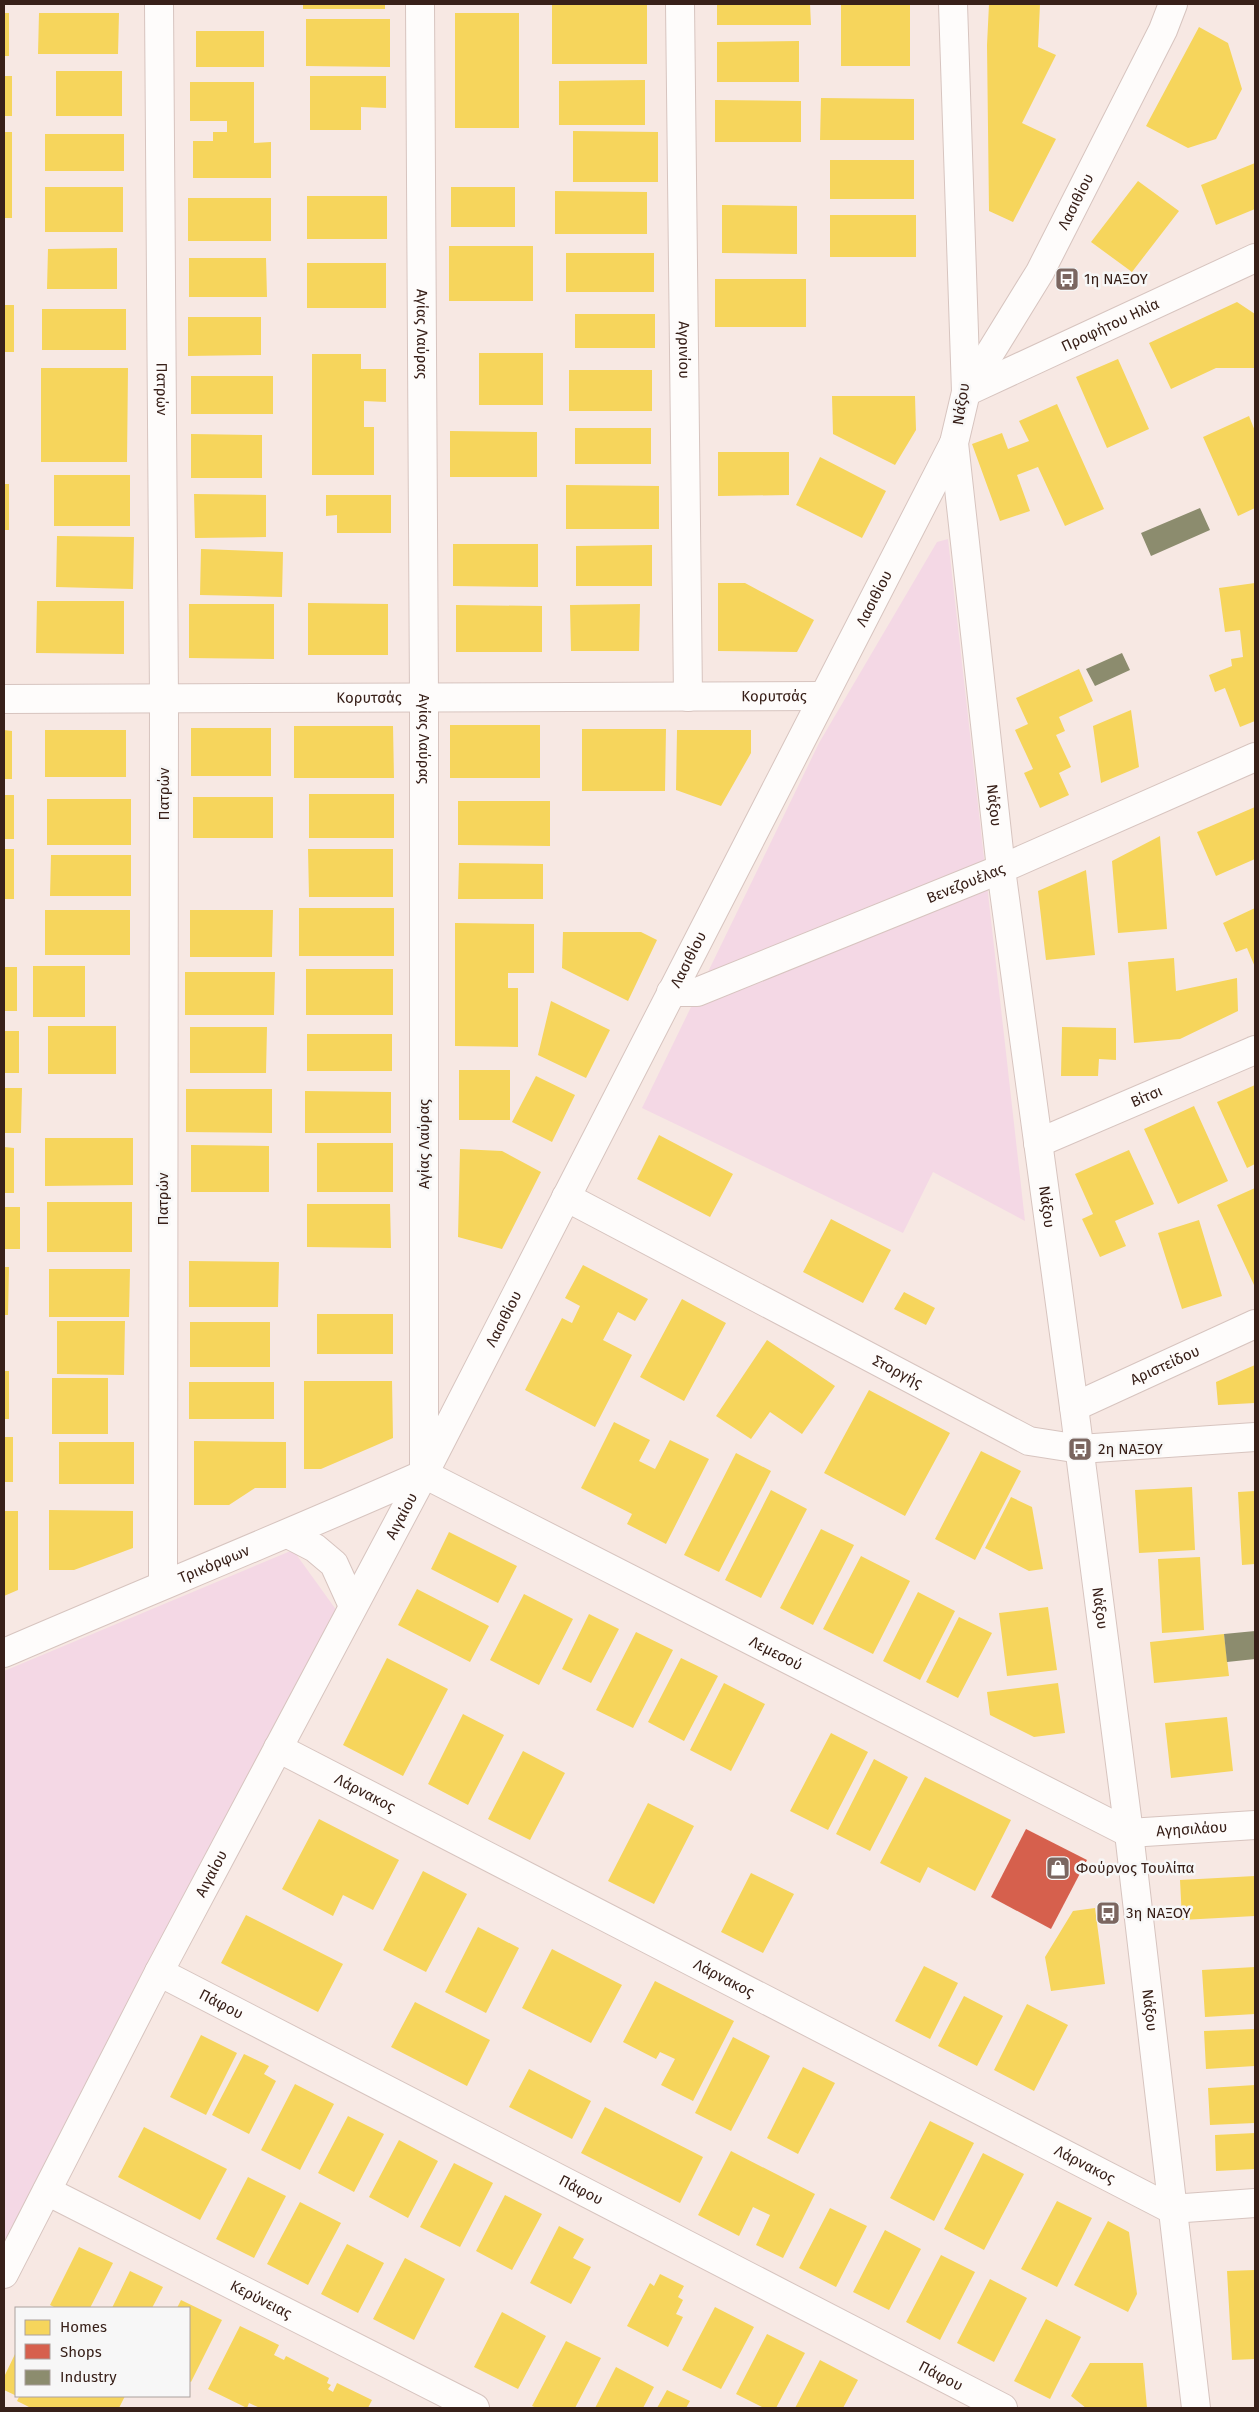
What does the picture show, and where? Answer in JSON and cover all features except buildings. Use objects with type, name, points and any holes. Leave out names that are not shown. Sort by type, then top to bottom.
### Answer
[{"type":"street","name":"Πατρών","points":[[159,4],[164,699],[163,1584]]},
{"type":"street","name":"Αγίας Λαύρας","points":[[420,4],[424,698],[424,1474]]},
{"type":"street","name":"Αγρινίου","points":[[680,4],[688,697]]},
{"type":"street","name":"Νάξου","points":[[953,4],[966,392],[954,443],[1001,869],[1080,1449],[1129,1832],[1171,2209],[1196,2408]]},
{"type":"street","name":"Λασιθίου","points":[[966,392],[1040,272],[1163,30],[1173,4]]},
{"type":"street","name":"Προφήτου Ηλία","points":[[966,392],[1255,258]]},
{"type":"street","name":"Λασιθίου","points":[[424,1474],[954,443]]},
{"type":"street","name":"Κορυτσάς","points":[[4,700],[823,696]]},
{"type":"street","name":"Βενεζουέλας","points":[[672,992],[697,992],[1001,869],[1255,758]]},
{"type":"street","name":"Βίτσι","points":[[1038,1143],[1255,1050]]},
{"type":"street","name":"Στοργής","points":[[566,1197],[1029,1441],[1080,1449],[1255,1437]]},
{"type":"street","name":"Αριστείδου","points":[[1074,1407],[1255,1324]]},
{"type":"street","name":"Τρικόρφων","points":[[4,1653],[163,1584],[288,1534],[424,1474]]},
{"type":"street","name":"Αιγαίου","points":[[4,2274],[159,1972],[424,1474]]},
{"type":"street","name":"Λεμεσού","points":[[424,1474],[1129,1832]]},
{"type":"street","points":[[288,1534],[316,1548],[334,1564],[353,1606]]},
{"type":"street","name":"Λάρνακος","points":[[278,1748],[1171,2209]]},
{"type":"street","name":"Αγησιλάου","points":[[1129,1832],[1255,1825]]},
{"type":"street","name":"Πάφου","points":[[159,1972],[1003,2408]]},
{"type":"street","name":"Κερύνειας","points":[[47,2190],[475,2408]]},
{"type":"street","points":[[1171,2209],[1255,2203]]},
{"type":"shaded area","points":[[948,539],[1025,1221],[933,1172],[903,1233],[642,1108],[819,743],[937,542]]},
{"type":"shaded area","points":[[293,1550],[337,1611],[4,2253],[4,1671]]},
{"type":"place","name":"1η ΝΑΞΟΥ","points":[[1067,279]]},
{"type":"place","name":"2η ΝΑΞΟΥ","points":[[1080,1449]]},
{"type":"place","name":"Φούρνος Τουλίπα","points":[[1058,1868]]},
{"type":"place","name":"3η ΝΑΞΟΥ","points":[[1108,1913]]}]
